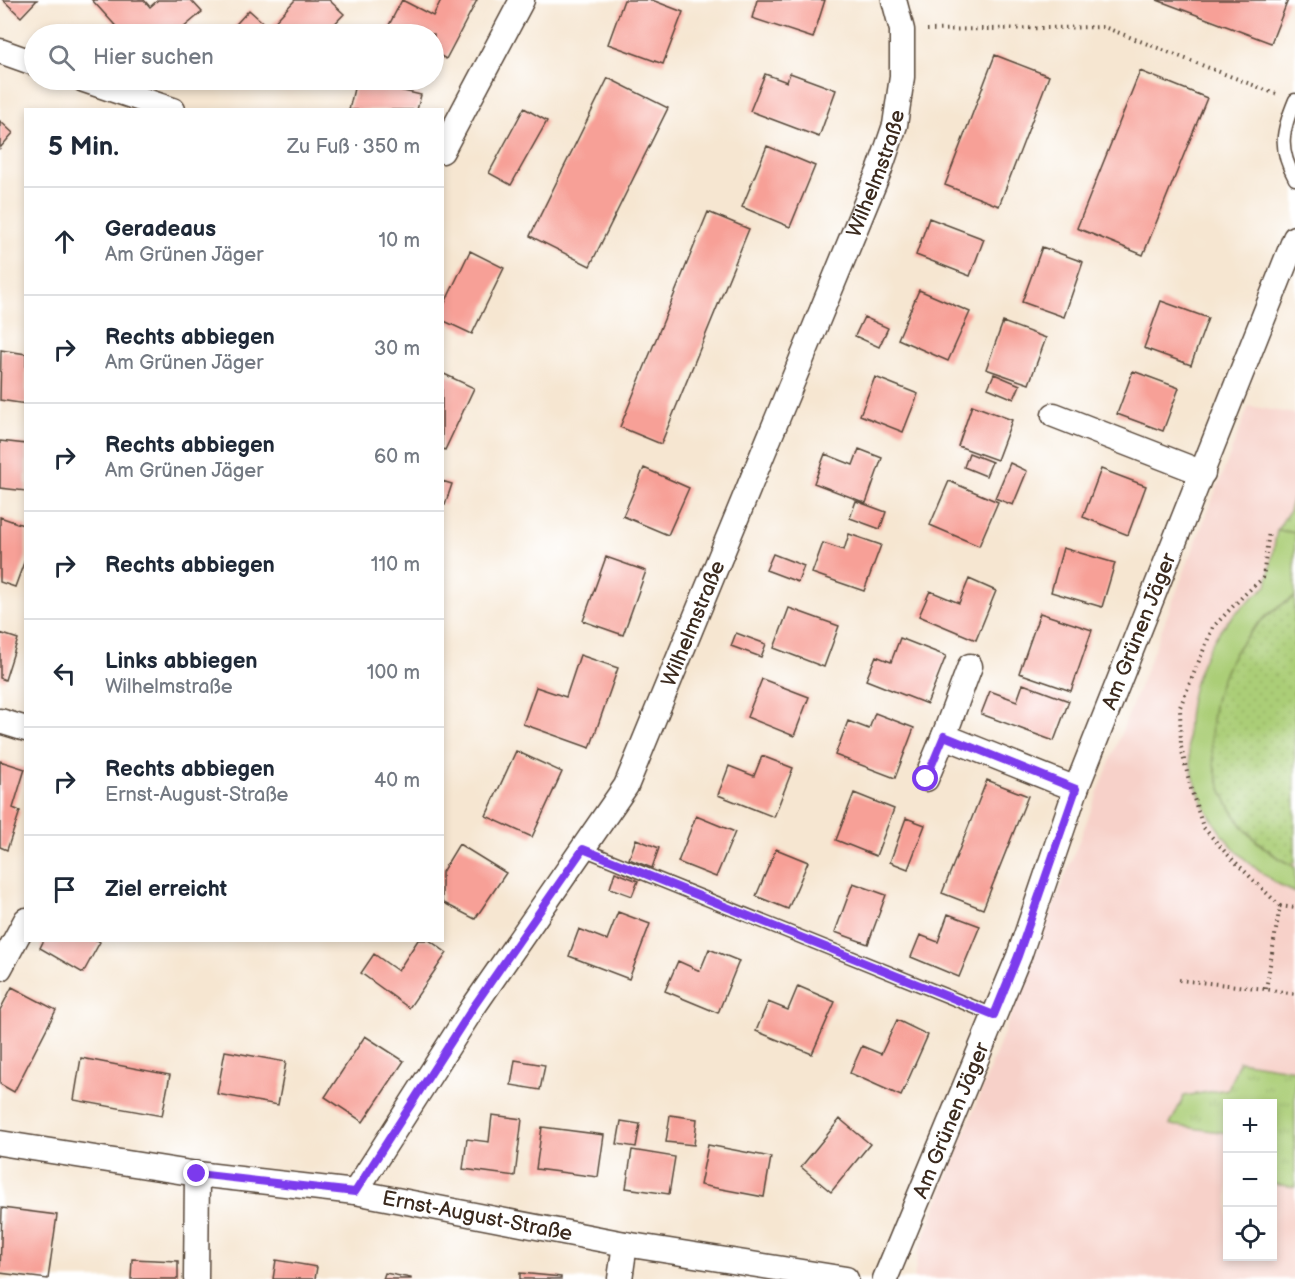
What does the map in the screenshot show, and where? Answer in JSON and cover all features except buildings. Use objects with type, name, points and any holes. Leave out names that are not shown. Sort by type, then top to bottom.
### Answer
[{"type":"street","points":[[444,148],[522,0]]},
{"type":"street","name":"Wilhelmstraße","points":[[355,1192],[474,1006],[626,786],[880,169],[895,125],[902,77],[902,30],[894,0]]},
{"type":"street","points":[[0,51],[24,59]]},
{"type":"street","points":[[114,90],[167,108]]},
{"type":"street","name":"Am Grünen Jäger","points":[[885,1279],[1018,956],[1076,789],[1295,238]]},
{"type":"street","points":[[1054,415],[1203,473]]},
{"type":"street","points":[[926,779],[970,666]]},
{"type":"street","points":[[0,721],[24,728]]},
{"type":"street","points":[[944,736],[1076,789]]},
{"type":"street","points":[[0,968],[24,924]]},
{"type":"street","name":"Ernst-August-Straße","points":[[0,1143],[197,1174],[355,1192],[625,1244],[846,1279]]},
{"type":"street","points":[[196,1279],[197,1174]]},
{"type":"street","points":[[620,1279],[625,1244]]},
{"type":"lane","points":[[1295,101],[1287,120],[1282,143],[1286,163],[1295,179]]},
{"type":"lane","points":[[583,849],[994,1015]]},
{"type":"path","points":[[902,30],[1104,27],[1295,101]]},
{"type":"path","points":[[1269,531],[1263,578],[1214,627],[1180,707],[1181,747],[1203,827],[1280,906],[1295,908]]},
{"type":"path","points":[[1266,989],[1280,906]]},
{"type":"path","points":[[1179,980],[1295,994]]},
{"type":"shaded area","points":[[1249,406],[1295,414],[1295,1279],[914,1279],[918,1253]]},
{"type":"green space","points":[[1295,491],[1295,533],[1277,530],[1289,511]]},
{"type":"green space","points":[[1277,530],[1295,533],[1295,597],[1259,623],[1233,656],[1217,693],[1211,733],[1216,773],[1232,810],[1258,842],[1295,867],[1295,893],[1262,873],[1234,849],[1213,821],[1198,789],[1189,756],[1188,720],[1194,684],[1209,648],[1221,630],[1243,606],[1267,586]]},
{"type":"green space","points":[[1295,597],[1295,863],[1289,864],[1270,852],[1253,837],[1230,808],[1216,775],[1211,741],[1214,707],[1224,674],[1241,644],[1265,618]]},
{"type":"green space","points":[[1239,1061],[1295,1070],[1295,1187],[1277,1185],[1277,1099],[1223,1099],[1223,1132],[1170,1125],[1184,1096],[1228,1089]]},
{"type":"route","points":[[197,1174],[355,1192],[474,1006],[583,849],[994,1015],[1018,956],[1076,789],[944,736],[926,779]]}]
